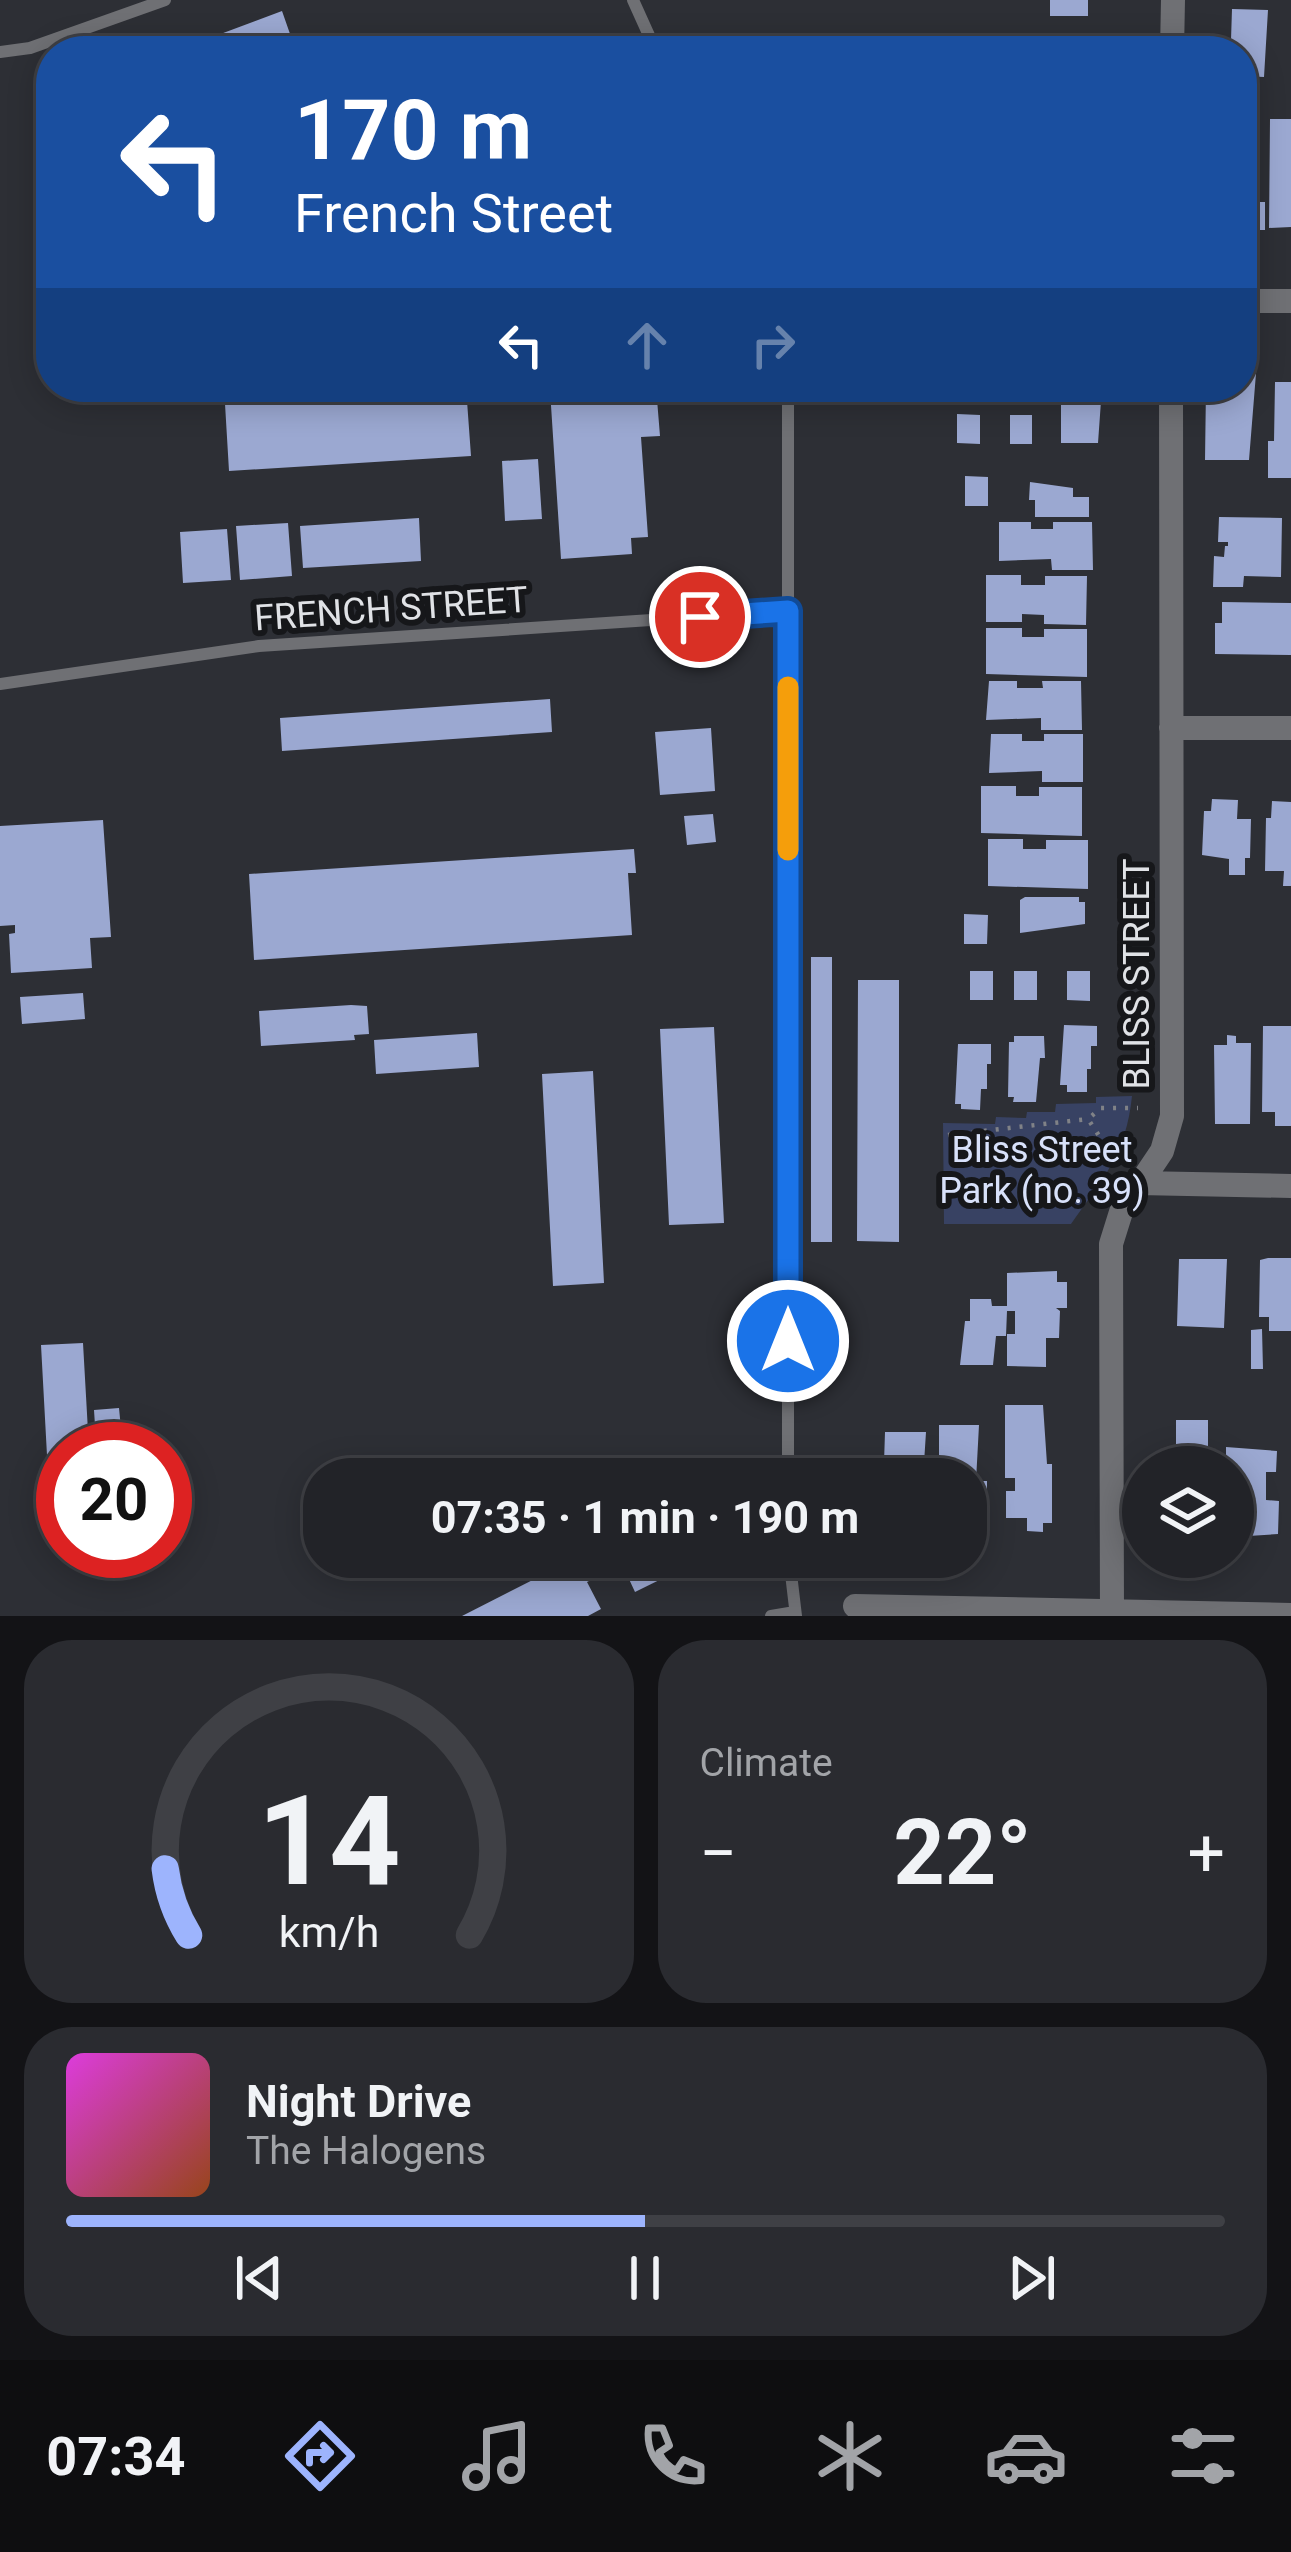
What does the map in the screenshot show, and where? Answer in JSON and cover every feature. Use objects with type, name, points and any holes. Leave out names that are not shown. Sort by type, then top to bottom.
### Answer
[{"type":"street","points":[[1172,0],[1172,36]]},
{"type":"street","points":[[1257,301],[1291,301]]},
{"type":"street","name":"BLISS STREET","points":[[1112,1613],[1111,1244],[1121,1212],[1162,1151],[1172,1115],[1171,402]]},
{"type":"street","points":[[1171,728],[1291,728]]},
{"type":"street","points":[[1139,1183],[1291,1186]]},
{"type":"street","points":[[855,1606],[1291,1615]]},
{"type":"lane","points":[[64,36],[165,0]]},
{"type":"lane","points":[[633,0],[649,36]]},
{"type":"lane","points":[[0,52],[36,46]]},
{"type":"lane","points":[[788,402],[788,1458]]},
{"type":"lane","name":"FRENCH STREET","points":[[0,683],[259,646],[788,611]]},
{"type":"lane","points":[[771,1616],[795,1614],[791,1578]]},
{"type":"path","points":[[948,1136],[1088,1119],[1101,1108],[1138,1108]]},
{"type":"path","points":[[1088,1119],[1119,1167]]},
{"type":"green space","name":"Bliss Street Park (no. 39)","points":[[1132,1096],[1119,1150],[1071,1224],[944,1224],[943,1123],[995,1124],[996,1117],[1055,1112],[1056,1104]]},
{"type":"building","points":[[1050,0],[1088,0],[1088,16],[1050,16]]},
{"type":"building","points":[[1232,9],[1268,10],[1264,77],[1257,77],[1257,36],[1231,36]]},
{"type":"building","points":[[282,11],[291,36],[215,36]]},
{"type":"building","points":[[1270,119],[1291,119],[1291,227],[1269,228]]},
{"type":"building","points":[[1257,121],[1260,121],[1260,202],[1265,202],[1265,230],[1257,230]]},
{"type":"building","points":[[1275,382],[1291,382],[1291,478],[1268,478]]},
{"type":"building","points":[[225,402],[467,402],[471,456],[229,471]]},
{"type":"building","points":[[551,402],[657,402],[660,436],[641,437],[648,537],[631,538],[632,554],[561,559]]},
{"type":"building","points":[[1061,402],[1101,402],[1098,443],[1061,443]]},
{"type":"building","points":[[1206,402],[1254,402],[1249,460],[1205,460]]},
{"type":"building","points":[[957,414],[980,415],[980,444],[957,443]]},
{"type":"building","points":[[1010,415],[1032,415],[1032,444],[1010,444]]},
{"type":"building","points":[[538,459],[542,519],[505,521],[502,461]]},
{"type":"building","points":[[965,476],[988,477],[988,506],[965,506]]},
{"type":"building","points":[[1030,482],[1073,488],[1073,497],[1089,497],[1089,517],[1035,517]]},
{"type":"building","points":[[1219,517],[1282,518],[1281,577],[1244,576],[1243,587],[1213,587],[1214,556],[1224,557],[1228,546],[1228,542],[1218,542]]},
{"type":"building","points":[[419,518],[421,561],[303,568],[300,526]]},
{"type":"building","points":[[999,522],[1031,522],[1031,529],[1053,529],[1053,522],[1092,522],[1093,570],[1052,570],[1051,559],[999,561]]},
{"type":"building","points":[[288,523],[292,576],[240,580],[236,526]]},
{"type":"building","points":[[227,529],[231,580],[183,583],[180,532]]},
{"type":"building","points":[[986,575],[1021,575],[1021,585],[1045,585],[1045,576],[1087,576],[1086,625],[1044,624],[1044,615],[1022,614],[1022,622],[986,622]]},
{"type":"building","points":[[1222,602],[1291,603],[1291,655],[1215,654],[1215,623],[1222,623]]},
{"type":"building","points":[[986,628],[1022,628],[1022,637],[1044,637],[1044,629],[1087,629],[1087,677],[986,674]]},
{"type":"building","points":[[989,681],[1043,688],[1042,681],[1081,681],[1082,730],[1041,730],[1041,718],[986,720]]},
{"type":"building","points":[[550,699],[552,732],[282,751],[280,718]]},
{"type":"building","points":[[711,728],[715,791],[660,795],[655,732]]},
{"type":"building","points":[[991,734],[1022,734],[1022,741],[1044,741],[1044,734],[1083,734],[1083,782],[1042,782],[1042,771],[989,773]]},
{"type":"building","points":[[981,786],[1016,786],[1016,796],[1039,796],[1039,787],[1082,787],[1082,836],[981,833]]},
{"type":"building","points":[[1212,799],[1238,800],[1237,819],[1251,819],[1245,875],[1229,875],[1229,859],[1202,855],[1204,811],[1211,811]]},
{"type":"building","points":[[1272,801],[1291,802],[1291,886],[1283,886],[1284,871],[1265,871],[1266,818],[1271,818]]},
{"type":"building","points":[[713,814],[716,842],[687,845],[684,816]]},
{"type":"building","points":[[103,820],[111,937],[90,938],[92,968],[11,973],[9,934],[15,933],[15,925],[0,926],[0,826]]},
{"type":"building","points":[[988,839],[1023,839],[1023,849],[1046,849],[1046,840],[1088,840],[1088,889],[988,886]]},
{"type":"building","points":[[634,849],[636,873],[628,873],[632,935],[254,960],[249,874]]},
{"type":"building","points":[[1079,897],[1079,902],[1085,902],[1085,924],[1020,933],[1020,900]]},
{"type":"building","points":[[964,914],[988,915],[987,944],[964,944]]},
{"type":"building","points":[[811,957],[832,957],[832,1242],[811,1242]]},
{"type":"building","points":[[970,971],[993,971],[993,1000],[970,1000]]},
{"type":"building","points":[[1014,971],[1037,971],[1037,1000],[1014,1000]]},
{"type":"building","points":[[1067,971],[1090,971],[1090,1001],[1067,1000]]},
{"type":"building","points":[[858,980],[899,980],[899,1242],[857,1241]]},
{"type":"building","points":[[83,993],[85,1019],[22,1024],[20,997]]},
{"type":"building","points":[[367,1006],[369,1034],[354,1035],[355,1040],[261,1046],[259,1011]]},
{"type":"building","points":[[1064,1025],[1097,1026],[1087,1092],[1067,1092],[1067,1085],[1060,1085]]},
{"type":"building","points":[[1263,1026],[1291,1026],[1291,1126],[1275,1126],[1275,1112],[1262,1112]]},
{"type":"building","points":[[714,1027],[724,1223],[669,1225],[660,1029]]},
{"type":"building","points":[[477,1033],[479,1067],[376,1074],[374,1040]]},
{"type":"building","points":[[1227,1035],[1236,1036],[1236,1043],[1251,1043],[1250,1124],[1215,1124],[1214,1045],[1227,1045]]},
{"type":"building","points":[[1014,1036],[1044,1036],[1045,1058],[1040,1058],[1036,1102],[1013,1102],[1014,1097],[1008,1097],[1009,1042],[1014,1042]]},
{"type":"building","points":[[958,1044],[991,1044],[980,1110],[955,1104]]},
{"type":"building","points":[[593,1071],[604,1283],[553,1286],[542,1074]]},
{"type":"building","points":[[1291,1258],[1291,1331],[1269,1331],[1269,1317],[1259,1317],[1260,1260]]},
{"type":"building","points":[[1179,1259],[1227,1259],[1224,1328],[1177,1326]]},
{"type":"building","points":[[1057,1271],[1057,1282],[1067,1282],[1067,1308],[1056,1308],[1060,1311],[1059,1338],[1046,1338],[1046,1367],[1007,1366],[1007,1334],[1015,1334],[1015,1311],[1007,1311],[1006,1336],[996,1336],[993,1365],[960,1365],[970,1299],[991,1299],[992,1306],[1007,1306],[1007,1273]]},
{"type":"building","points":[[1262,1329],[1263,1369],[1251,1369],[1251,1330]]},
{"type":"building","points":[[83,1343],[87,1422],[45,1422],[41,1345]]},
{"type":"building","points":[[1005,1405],[1043,1405],[1047,1464],[1052,1464],[1052,1523],[1043,1523],[1043,1532],[1027,1531],[1027,1518],[1006,1518],[1006,1491],[1015,1491],[1015,1478],[1005,1478]]},
{"type":"building","points":[[119,1408],[120,1422],[95,1422],[94,1410]]},
{"type":"building","points":[[1176,1420],[1208,1420],[1208,1446],[1176,1446]]},
{"type":"building","points":[[939,1425],[979,1425],[977,1458],[939,1458]]},
{"type":"building","points":[[885,1432],[926,1432],[924,1458],[884,1458]]},
{"type":"building","points":[[1254,1449],[1277,1451],[1276,1472],[1266,1472],[1266,1500],[1279,1501],[1278,1534],[1254,1536]]},
{"type":"building","points":[[537,1578],[595,1578],[587,1582],[601,1609],[588,1616],[462,1616]]},
{"type":"building","points":[[628,1578],[663,1578],[635,1592]]},
{"type":"slow traffic","points":[[788,687],[788,850]]},
{"type":"route","points":[[700,617],[788,611],[788,1341]]}]
